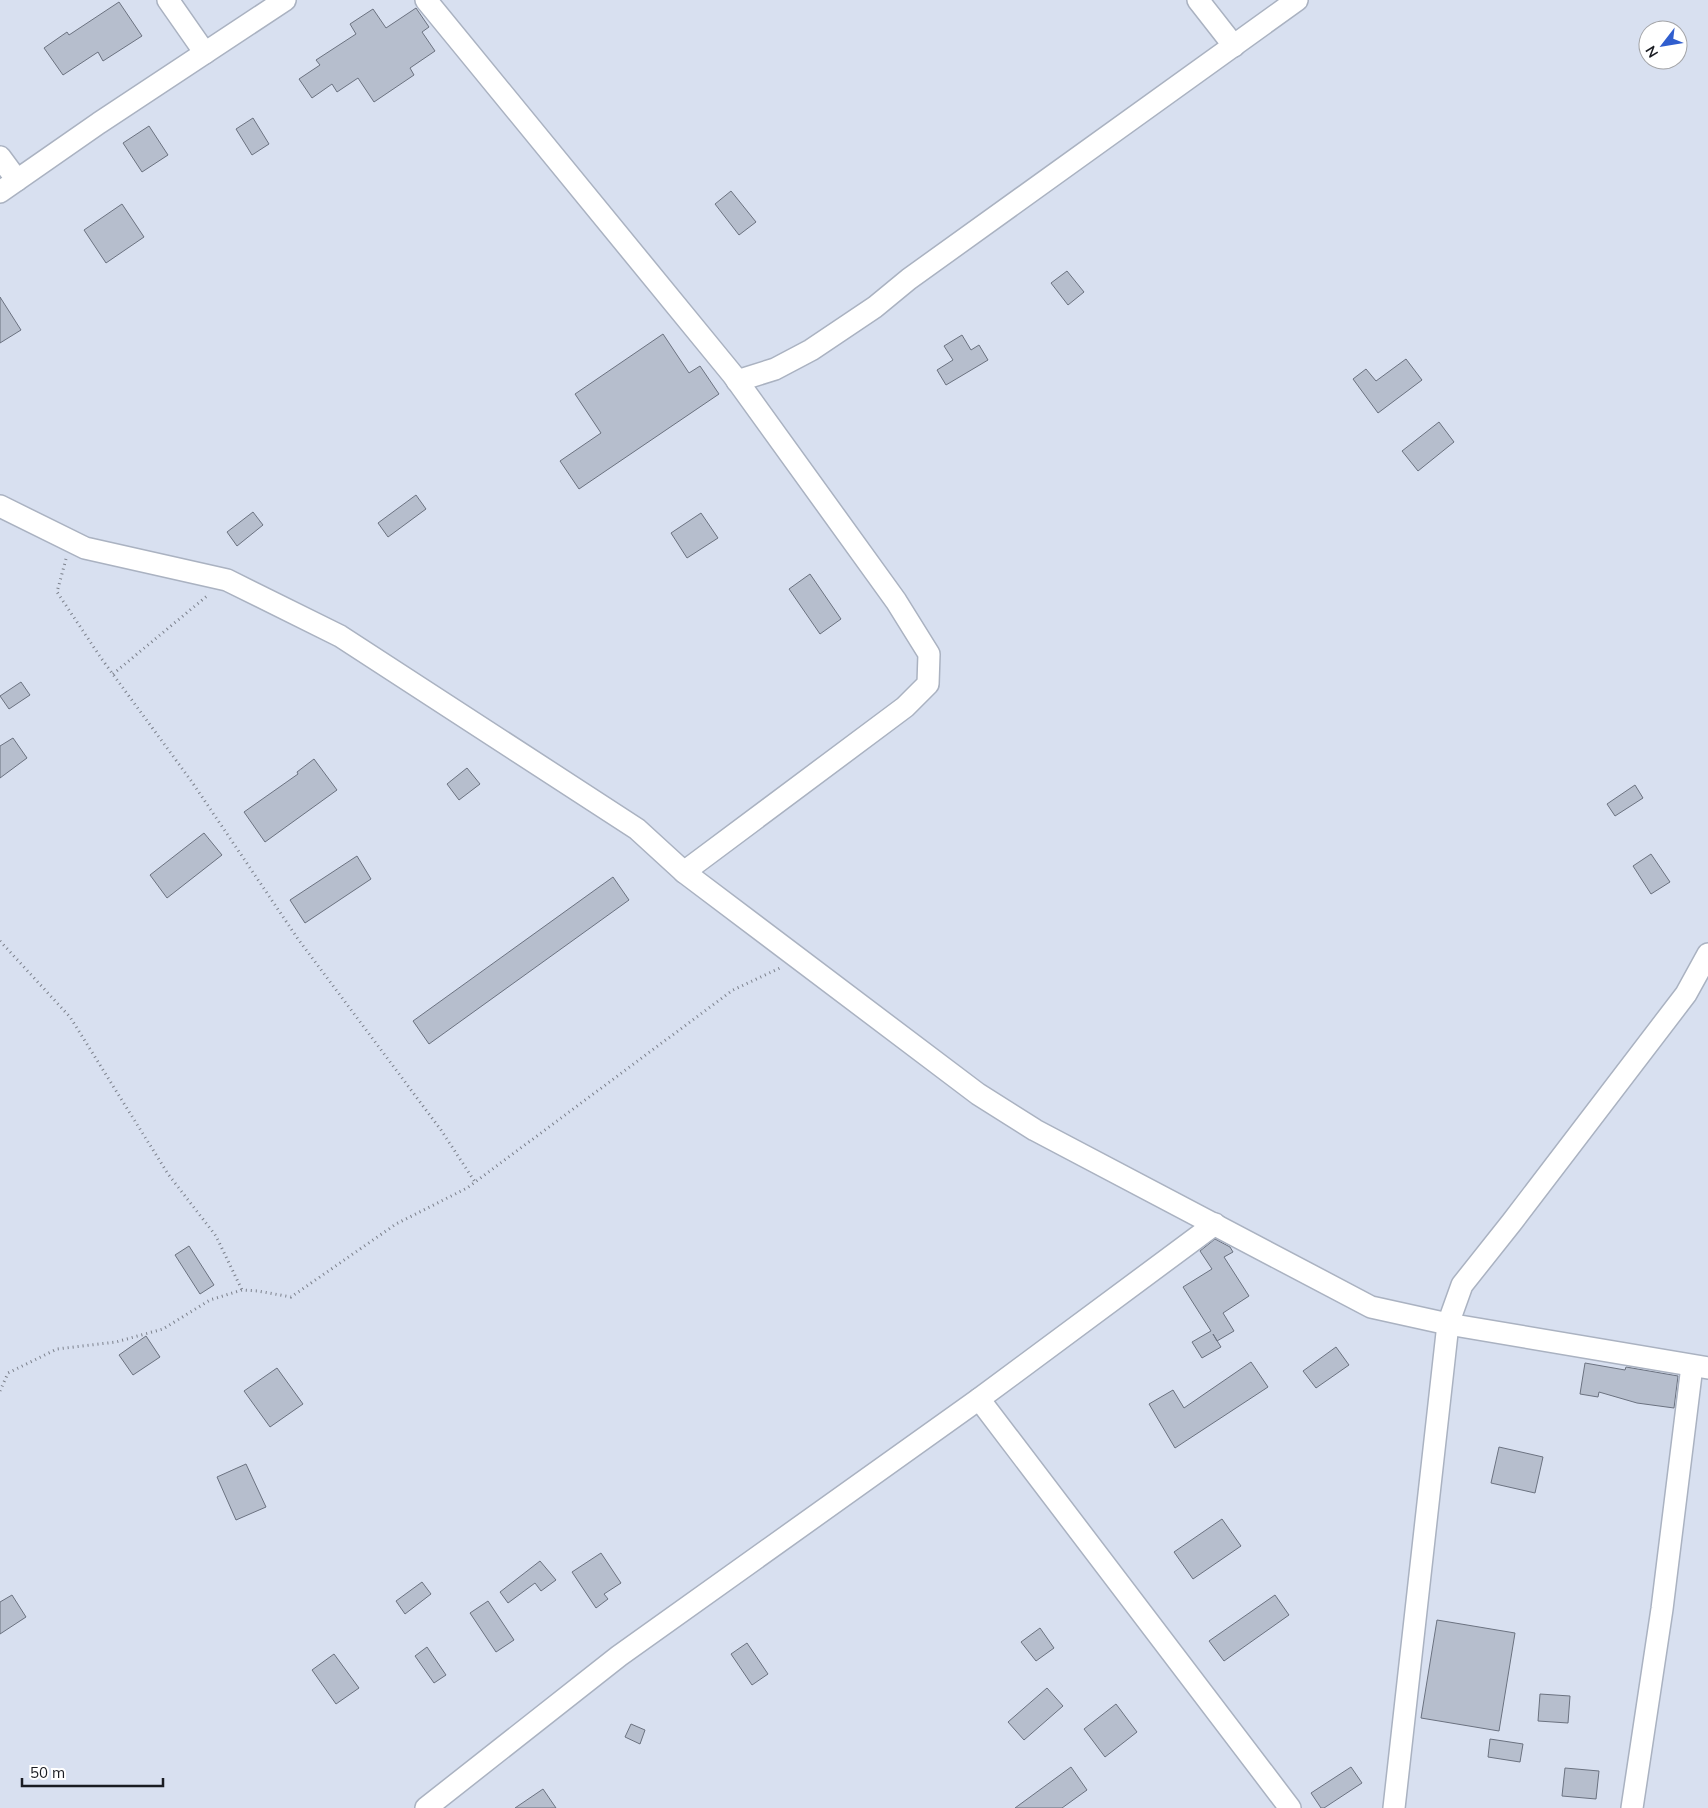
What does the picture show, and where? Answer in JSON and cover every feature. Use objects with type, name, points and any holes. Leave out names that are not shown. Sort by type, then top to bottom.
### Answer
[{"type":"street","points":[[168,0],[205,53]]},
{"type":"street","points":[[0,157],[8,186],[99,123],[285,0]]},
{"type":"street","points":[[426,0],[737,381],[896,601],[929,654],[928,684],[905,707],[684,872]]},
{"type":"street","points":[[1198,0],[1234,46]]},
{"type":"street","points":[[737,381],[775,369],[811,350],[859,318],[909,279],[1297,0]]},
{"type":"street","points":[[0,506],[85,548],[227,580],[340,636],[637,830],[684,872],[986,1099],[1035,1130],[1371,1307],[1448,1324],[1700,1367],[1632,1808]]},
{"type":"street","points":[[1394,1808],[1448,1324],[1462,1285],[1686,994],[1708,954]]},
{"type":"street","points":[[426,1808],[619,1656],[979,1399],[1215,1224]]},
{"type":"street","points":[[979,1399],[1290,1808]]},
{"type":"path","points":[[71,541],[57,592],[113,674],[192,782],[298,938],[441,1130],[475,1182]]},
{"type":"path","points":[[113,674],[227,580]]},
{"type":"path","points":[[0,941],[70,1018],[168,1174],[216,1236],[242,1290]]},
{"type":"path","points":[[0,1391],[8,1373],[57,1349],[116,1342],[148,1334],[163,1329],[210,1300],[242,1290],[291,1297],[396,1224],[467,1188],[733,990],[800,959]]},
{"type":"building","points":[[119,2],[142,36],[103,61],[98,52],[63,75],[44,48],[67,32],[69,35]]},
{"type":"building","points":[[416,8],[429,27],[422,32],[435,51],[410,68],[414,75],[374,102],[358,78],[337,92],[332,84],[312,98],[299,79],[320,65],[316,60],[356,34],[350,24],[373,9],[386,28]]},
{"type":"building","points":[[253,118],[269,144],[252,155],[236,129]]},
{"type":"building","points":[[149,126],[168,155],[142,172],[123,143]]},
{"type":"building","points":[[731,191],[756,222],[739,235],[715,204]]},
{"type":"building","points":[[122,204],[144,237],[106,263],[84,230]]},
{"type":"building","points":[[1067,271],[1084,292],[1068,305],[1051,283]]},
{"type":"building","points":[[0,297],[21,330],[0,343]]},
{"type":"building","points":[[663,334],[689,373],[700,366],[719,394],[579,489],[560,461],[601,433],[575,394]]},
{"type":"building","points":[[962,335],[971,350],[979,345],[988,360],[946,385],[937,370],[953,360],[944,346]]},
{"type":"building","points":[[1406,359],[1422,380],[1378,413],[1353,379],[1366,369],[1376,381]]},
{"type":"building","points":[[1439,422],[1454,442],[1418,471],[1402,451]]},
{"type":"building","points":[[416,495],[426,509],[388,537],[378,523]]},
{"type":"building","points":[[253,512],[263,525],[237,546],[227,532]]},
{"type":"building","points":[[701,513],[718,538],[687,558],[671,533]]},
{"type":"building","points":[[810,574],[841,619],[820,634],[789,589]]},
{"type":"building","points":[[21,682],[30,695],[9,709],[0,696]]},
{"type":"building","points":[[13,738],[27,758],[0,778],[0,746]]},
{"type":"building","points":[[314,759],[337,790],[265,842],[244,812],[298,774],[297,772]]},
{"type":"building","points":[[467,768],[480,784],[459,800],[447,784]]},
{"type":"building","points":[[1635,785],[1643,798],[1615,816],[1607,804]]},
{"type":"building","points":[[204,833],[222,855],[167,898],[150,875]]},
{"type":"building","points":[[1651,854],[1670,882],[1651,894],[1633,866]]},
{"type":"building","points":[[357,856],[371,879],[305,923],[290,900]]},
{"type":"building","points":[[613,877],[629,900],[429,1044],[413,1021]]},
{"type":"building","points":[[1215,1239],[1230,1247],[1233,1252],[1224,1257],[1249,1296],[1223,1313],[1234,1331],[1217,1341],[1221,1347],[1202,1358],[1192,1342],[1211,1331],[1183,1287],[1212,1269],[1200,1251]]},
{"type":"building","points":[[189,1246],[214,1285],[200,1294],[175,1255]]},
{"type":"building","points":[[146,1336],[160,1357],[133,1375],[119,1355]]},
{"type":"building","points":[[1336,1347],[1349,1365],[1316,1388],[1303,1371]]},
{"type":"building","points":[[1251,1362],[1268,1387],[1175,1448],[1149,1404],[1173,1390],[1184,1408]]},
{"type":"building","points":[[1585,1363],[1625,1370],[1626,1367],[1678,1376],[1674,1408],[1637,1403],[1599,1392],[1598,1397],[1580,1394]]},
{"type":"building","points":[[277,1368],[303,1404],[270,1427],[244,1391]]},
{"type":"building","points":[[1499,1447],[1543,1457],[1535,1493],[1491,1483]]},
{"type":"building","points":[[246,1464],[266,1507],[236,1520],[217,1477]]},
{"type":"building","points":[[1222,1519],[1241,1546],[1193,1579],[1174,1552]]},
{"type":"building","points":[[601,1553],[621,1583],[604,1594],[608,1599],[596,1608],[572,1572]]},
{"type":"building","points":[[540,1561],[556,1580],[541,1591],[535,1583],[508,1603],[500,1592]]},
{"type":"building","points":[[422,1582],[431,1594],[405,1614],[396,1601]]},
{"type":"building","points":[[12,1595],[26,1617],[0,1634],[0,1602]]},
{"type":"building","points":[[1275,1595],[1289,1615],[1224,1661],[1209,1641]]},
{"type":"building","points":[[488,1601],[514,1640],[496,1652],[470,1613]]},
{"type":"building","points":[[1437,1620],[1515,1633],[1499,1731],[1421,1718]]},
{"type":"building","points":[[1040,1628],[1054,1648],[1036,1661],[1021,1642]]},
{"type":"building","points":[[747,1643],[768,1674],[752,1685],[731,1654]]},
{"type":"building","points":[[427,1647],[446,1675],[434,1683],[415,1656]]},
{"type":"building","points":[[334,1654],[359,1688],[336,1704],[312,1670]]},
{"type":"building","points":[[1047,1688],[1063,1706],[1024,1740],[1008,1722]]},
{"type":"building","points":[[1540,1694],[1570,1696],[1568,1723],[1538,1721]]},
{"type":"building","points":[[1116,1704],[1137,1732],[1105,1757],[1084,1729]]},
{"type":"building","points":[[631,1724],[645,1730],[640,1744],[625,1737]]},
{"type":"building","points":[[1490,1739],[1523,1744],[1520,1762],[1488,1757]]},
{"type":"building","points":[[1071,1767],[1087,1790],[1062,1808],[1015,1808]]},
{"type":"building","points":[[1351,1767],[1362,1783],[1324,1808],[1321,1808],[1311,1793]]},
{"type":"building","points":[[1565,1768],[1599,1771],[1596,1799],[1562,1796]]},
{"type":"building","points":[[543,1789],[556,1808],[515,1808]]}]
